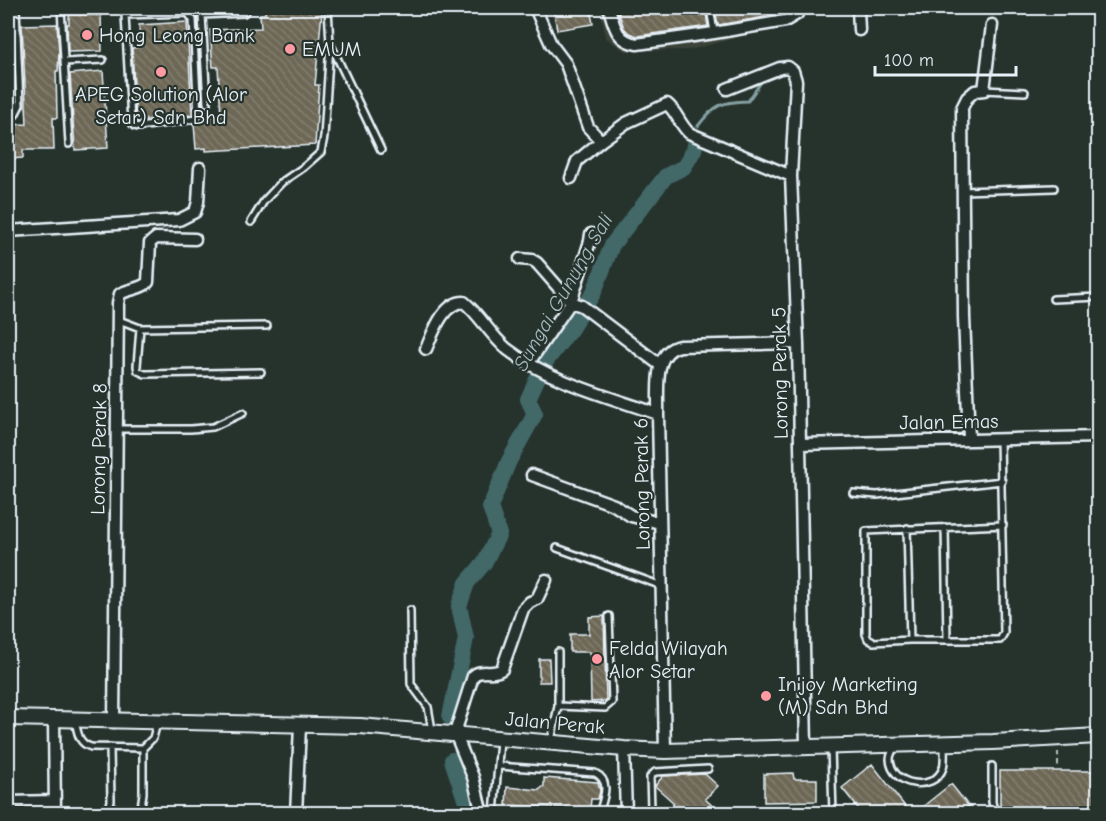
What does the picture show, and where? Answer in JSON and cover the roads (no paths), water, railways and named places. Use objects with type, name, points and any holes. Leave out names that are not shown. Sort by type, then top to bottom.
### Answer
[{"type":"street","points":[[535,8],[551,44],[566,64],[588,127],[601,141]]},
{"type":"street","points":[[609,8],[618,34],[628,43],[637,44],[785,21],[797,14],[800,8]]},
{"type":"street","points":[[858,8],[859,30]]},
{"type":"street","points":[[969,440],[964,317],[962,108],[967,98],[975,90],[984,90],[992,25]]},
{"type":"street","name":"Lorong Perak 5","points":[[727,89],[788,67],[793,71],[796,81],[791,176],[798,343],[806,747]]},
{"type":"street","points":[[571,178],[577,160],[601,141],[626,123],[667,104],[689,133],[791,176]]},
{"type":"street","points":[[8,231],[178,220],[188,217],[195,212],[198,202],[200,168]]},
{"type":"street","points":[[528,364],[581,307],[591,234]]},
{"type":"street","name":"Lorong Perak 8","points":[[114,722],[120,294],[145,286],[148,282],[150,243],[156,238],[195,239]]},
{"type":"street","points":[[520,259],[532,260],[581,307],[660,365],[665,353],[680,346],[798,343]]},
{"type":"street","points":[[426,349],[438,322],[454,304],[464,302],[494,338],[528,364],[576,386],[658,414]]},
{"type":"street","name":"Lorong Perak 6","points":[[660,365],[658,414],[665,751]]},
{"type":"street","name":"Jalan Emas","points":[[800,444],[1098,437]]},
{"type":"street","points":[[532,475],[614,505],[631,516],[660,523]]},
{"type":"street","points":[[482,813],[473,777],[455,733],[473,676],[480,672],[497,672],[502,669],[523,609],[537,599],[546,580]]},
{"type":"street","name":"Jalan Perak","points":[[8,718],[360,726],[665,751],[1098,736]]},
{"type":"street","points":[[54,720],[55,813]]},
{"type":"street","points":[[296,813],[300,726]]},
{"type":"street","points":[[624,749],[626,812]]},
{"type":"street","points":[[8,802],[54,801]]},
{"type":"lane","points":[[8,117],[15,115],[20,105],[16,8]]},
{"type":"lane","points":[[62,8],[69,144]]},
{"type":"lane","points":[[125,8],[125,15],[131,122],[134,126],[139,127],[196,119],[198,115],[191,15],[188,13],[125,15]]},
{"type":"lane","points":[[201,8],[207,103]]},
{"type":"lane","points":[[202,15],[244,14],[249,8]]},
{"type":"lane","points":[[251,222],[264,201],[282,182],[321,152],[330,44],[328,8]]},
{"type":"lane","points":[[710,8],[714,33]]},
{"type":"lane","points":[[330,44],[381,150]]},
{"type":"lane","points":[[64,62],[103,60]]},
{"type":"lane","points":[[984,90],[1025,92]]},
{"type":"lane","points":[[962,191],[1054,188]]},
{"type":"lane","points":[[1053,299],[1098,297]]},
{"type":"lane","points":[[119,320],[140,328],[267,326]]},
{"type":"lane","points":[[140,328],[136,366],[138,371],[145,374],[261,372]]},
{"type":"lane","points":[[117,429],[213,427],[243,413]]},
{"type":"lane","points":[[1000,439],[1003,525],[1004,633],[1000,640],[992,642],[948,639],[873,642],[868,639],[866,634],[866,531],[1003,525]]},
{"type":"lane","points":[[853,493],[877,495],[1002,481]]},
{"type":"lane","points":[[945,527],[948,639]]},
{"type":"lane","points":[[907,528],[910,640]]},
{"type":"lane","points":[[557,548],[662,586]]},
{"type":"lane","points":[[410,610],[411,684],[428,707],[433,732]]},
{"type":"lane","points":[[558,706],[605,708],[612,702],[609,616]]},
{"type":"lane","points":[[551,743],[558,706],[558,651]]},
{"type":"lane","points":[[75,721],[80,740],[84,745],[143,748]]},
{"type":"lane","points":[[140,813],[143,793],[143,748],[153,738],[156,723]]},
{"type":"lane","points":[[494,813],[501,738]]},
{"type":"lane","points":[[895,744],[891,756],[893,769],[910,784],[919,785],[930,781],[941,772],[944,766],[944,743]]},
{"type":"lane","points":[[831,746],[833,813]]},
{"type":"lane","points":[[107,813],[111,801],[110,747]]},
{"type":"lane","points":[[499,766],[595,773],[602,776],[605,791],[598,813]]},
{"type":"lane","points":[[992,766],[992,802],[995,813]]},
{"type":"lane","points":[[626,812],[651,808],[650,777],[656,772],[708,769]]},
{"type":"waterway","points":[[698,126],[709,113],[719,106],[731,102],[748,101],[764,78]]},
{"type":"waterway","name":"Sungai Gunung Sali","points":[[450,717],[466,638],[459,606],[467,583],[484,563],[499,534],[490,507],[509,461],[535,414],[528,399],[544,364],[570,330],[594,292],[612,245],[666,176],[684,167],[694,150],[696,140]]},
{"type":"waterway","name":"Sungai Gunung Sali","points":[[452,760],[470,814]]},
{"type":"place","name":"Hong Leong Bank","points":[[87,35]]},
{"type":"place","name":"EMUM","points":[[290,49]]},
{"type":"place","name":"APEG Solution (Alor Setar) Sdn Bhd","points":[[161,72]]},
{"type":"place","name":"Felda Wilayah Alor Setar","points":[[597,659]]},
{"type":"place","name":"In'joy Marketing (M) Sdn Bhd","points":[[766,696]]}]
